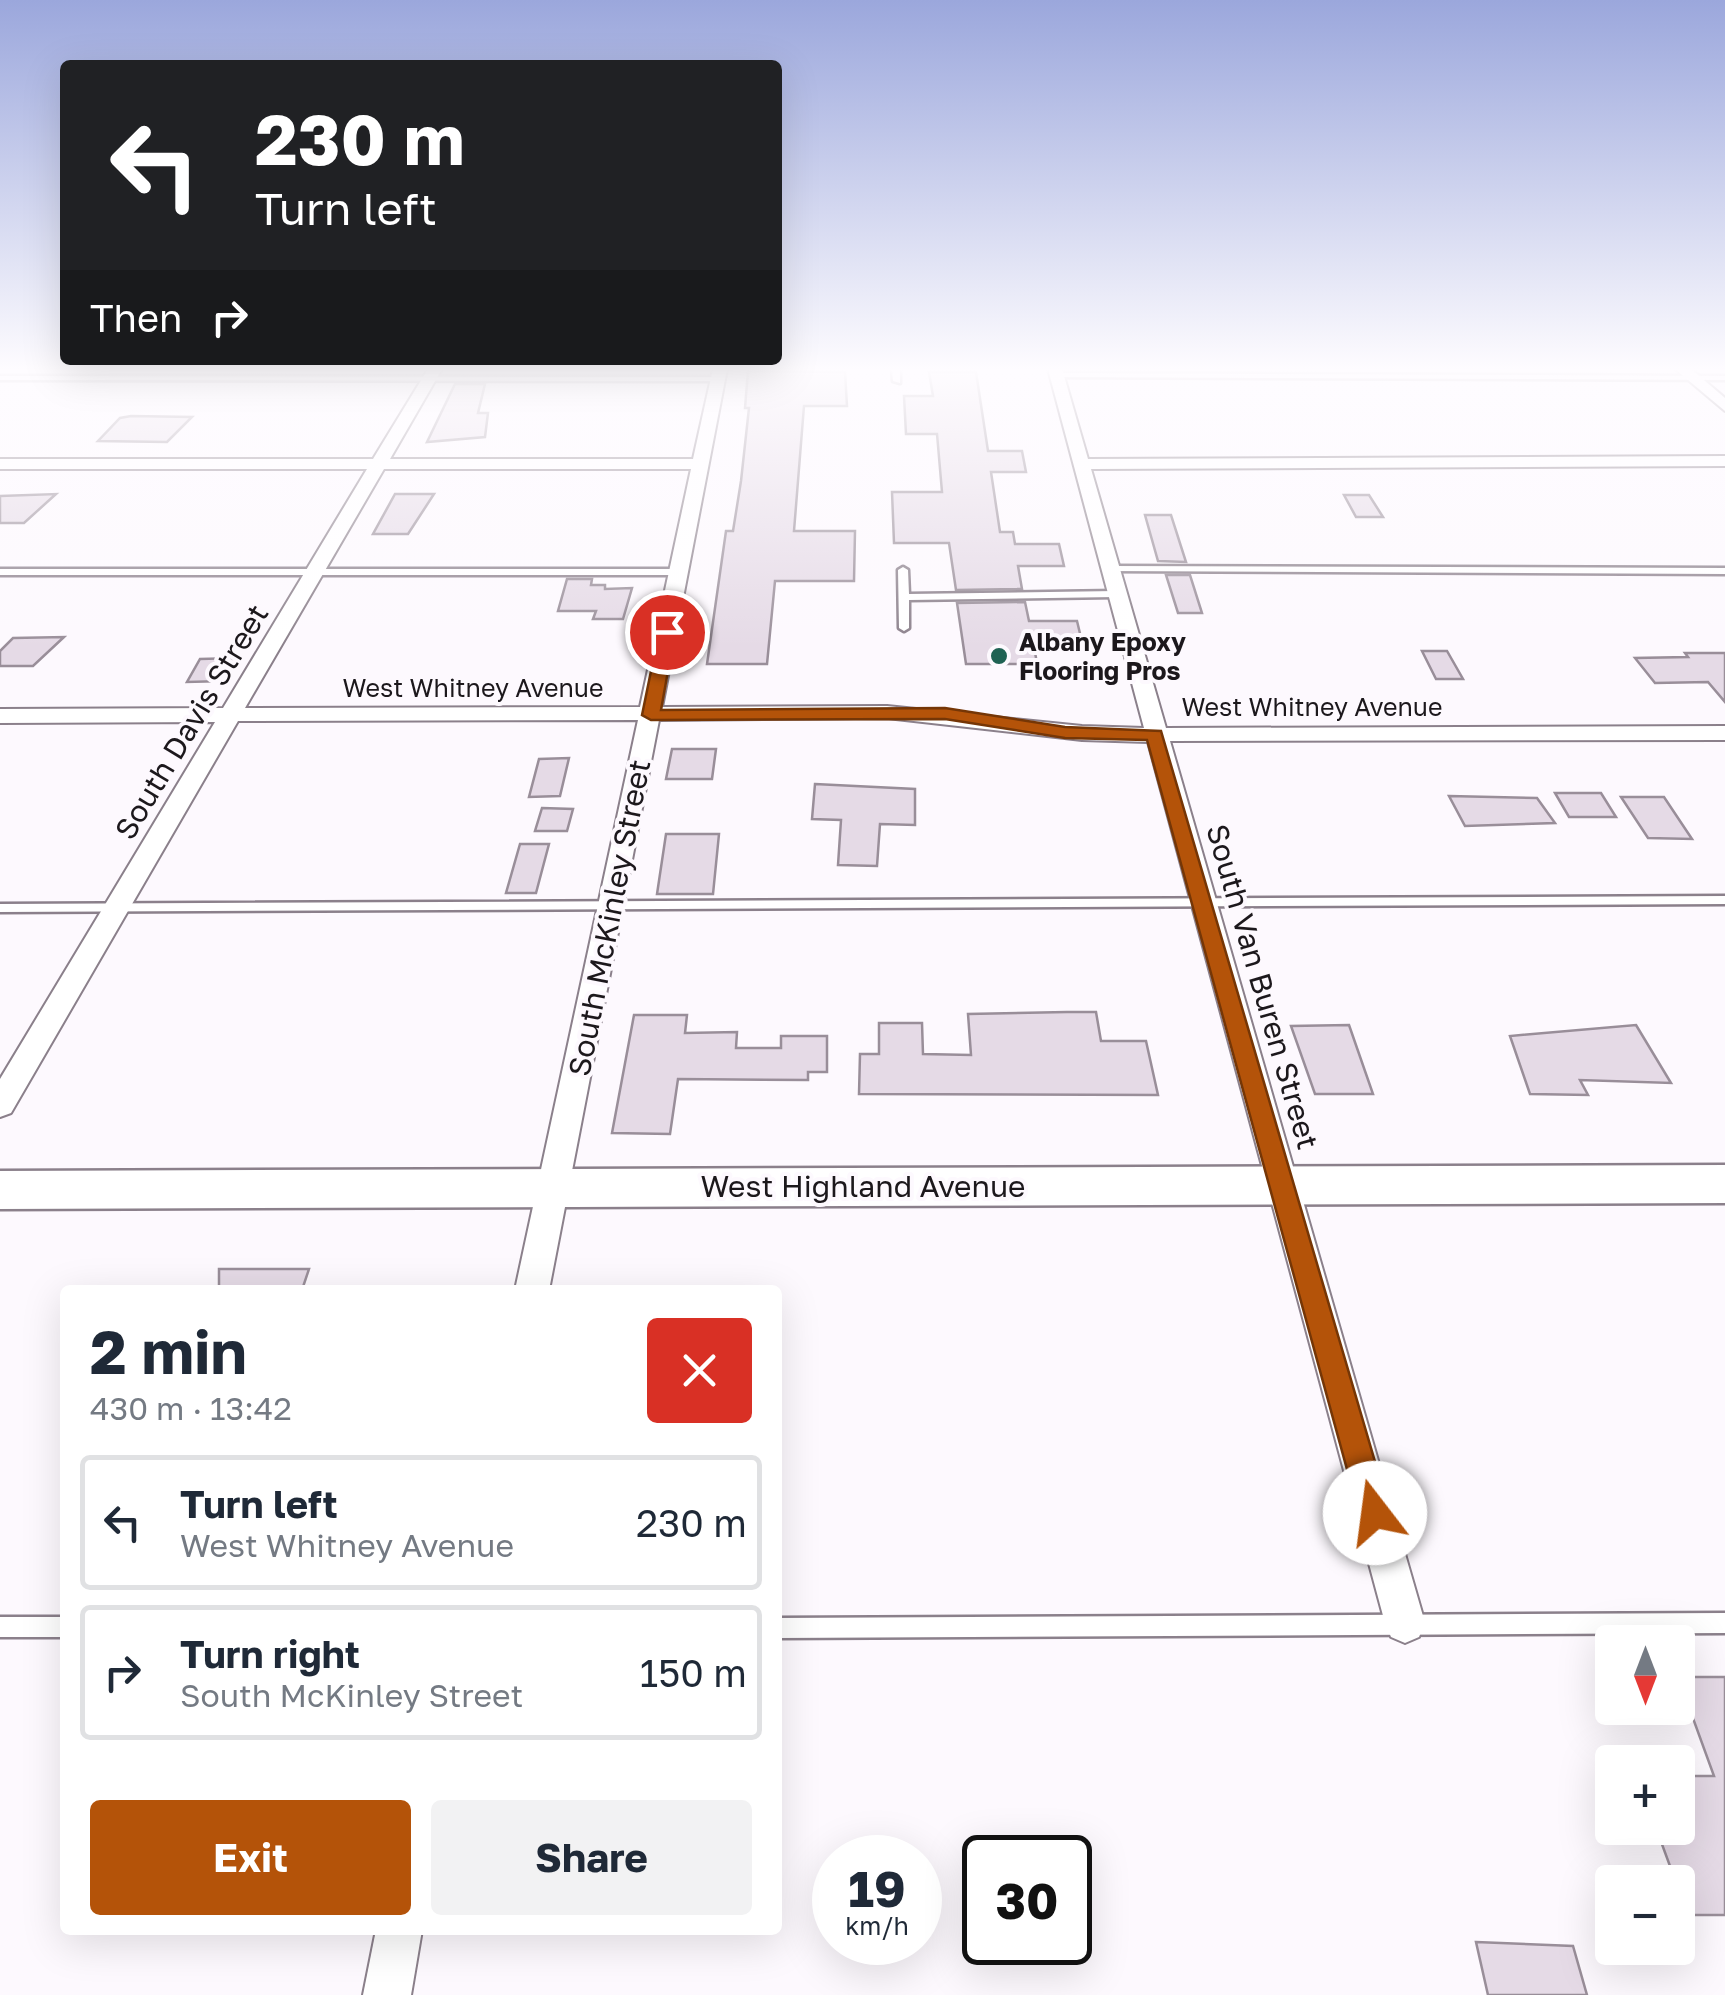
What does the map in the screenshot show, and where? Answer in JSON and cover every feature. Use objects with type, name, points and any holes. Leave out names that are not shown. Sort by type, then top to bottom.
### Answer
[{"type":"street","points":[[1081,464],[1489,462]]},
{"type":"street","points":[[0,464],[701,464]]},
{"type":"street","name":"South Davis Street","points":[[0,1106],[380,464]]},
{"type":"street","name":"South McKinley Street","points":[[533,1285],[701,464]]},
{"type":"street","name":"South Van Buren Street","points":[[1081,464],[1405,1623]]},
{"type":"street","name":"West Whitney Avenue","points":[[0,716],[945,714],[1065,732],[1725,733]]},
{"type":"street","name":"West Highland Avenue","points":[[0,1190],[1232,1186],[1284,1182],[1725,1184]]},
{"type":"street","points":[[387,1995],[398,1935]]},
{"type":"lane","points":[[903,570],[904,628]]},
{"type":"lane","points":[[904,597],[1113,582],[1725,571]]},
{"type":"lane","points":[[0,572],[679,572]]},
{"type":"lane","points":[[0,908],[1204,899],[1725,900]]},
{"type":"lane","points":[[782,1628],[1725,1623]]},
{"type":"lane","points":[[0,1627],[60,1627]]},
{"type":"building","points":[[743,462],[800,462],[794,531],[855,531],[854,581],[775,581],[767,664],[707,664],[726,531],[733,531]]},
{"type":"building","points":[[939,462],[1024,462],[1026,472],[991,472],[1000,532],[1013,532],[1015,544],[1059,544],[1064,566],[1018,566],[1022,589],[956,590],[949,543],[894,543],[892,492],[942,492]]},
{"type":"building","points":[[56,494],[24,523],[0,523],[0,496]]},
{"type":"building","points":[[395,494],[434,494],[408,534],[373,534]]},
{"type":"building","points":[[1344,495],[1369,495],[1383,517],[1356,517]]},
{"type":"building","points":[[1145,515],[1171,515],[1186,562],[1158,561]]},
{"type":"building","points":[[1166,575],[1190,575],[1202,613],[1178,613]]},
{"type":"building","points":[[567,579],[592,579],[591,585],[605,585],[605,589],[632,588],[623,619],[593,619],[596,611],[558,611]]},
{"type":"building","points":[[1025,602],[1029,621],[1077,621],[1083,646],[1034,646],[1037,664],[966,664],[957,603]]},
{"type":"building","points":[[64,637],[33,666],[0,666],[0,651],[13,638]]},
{"type":"building","points":[[1422,651],[1447,651],[1463,679],[1436,679]]},
{"type":"building","points":[[1685,653],[1725,653],[1725,702],[1708,682],[1655,683],[1635,658],[1688,657]]},
{"type":"building","points":[[238,658],[225,681],[187,682],[200,659]]},
{"type":"building","points":[[672,749],[716,749],[712,779],[666,779]]},
{"type":"building","points":[[569,758],[560,796],[529,797],[539,759]]},
{"type":"building","points":[[815,784],[915,789],[915,825],[880,824],[877,866],[838,865],[841,820],[812,819]]},
{"type":"building","points":[[1555,793],[1601,793],[1616,817],[1569,817]]},
{"type":"building","points":[[1449,796],[1537,798],[1555,823],[1465,826]]},
{"type":"building","points":[[1621,797],[1664,797],[1692,839],[1648,838]]},
{"type":"building","points":[[542,808],[573,809],[567,831],[535,831]]},
{"type":"building","points":[[666,834],[719,834],[713,894],[657,894]]},
{"type":"building","points":[[520,844],[549,844],[536,893],[506,893]]},
{"type":"building","points":[[1096,1012],[1101,1041],[1146,1041],[1158,1095],[859,1094],[860,1054],[879,1054],[879,1023],[922,1023],[923,1054],[971,1055],[968,1014]]},
{"type":"building","points":[[634,1015],[687,1015],[685,1033],[737,1032],[736,1048],[781,1048],[781,1036],[827,1036],[827,1072],[808,1072],[808,1080],[678,1079],[670,1134],[612,1133]]},
{"type":"building","points":[[1349,1025],[1373,1094],[1315,1094],[1291,1026]]},
{"type":"building","points":[[1636,1025],[1671,1083],[1580,1080],[1588,1095],[1530,1094],[1510,1036]]},
{"type":"building","points":[[219,1269],[309,1269],[304,1285],[219,1285]]},
{"type":"building","points":[[1695,1677],[1725,1677],[1725,1915],[1695,1915],[1695,1865],[1670,1865],[1662,1845],[1695,1845],[1695,1776],[1714,1776],[1695,1724]]},
{"type":"building","points":[[1476,1942],[1573,1946],[1587,1995],[1488,1995]]},
{"type":"place","name":"Albany Epoxy Flooring Pros","points":[[999,656]]},
{"type":"route","points":[[667,632],[651,715],[945,714],[1065,732],[1155,734],[1375,1513]]}]
